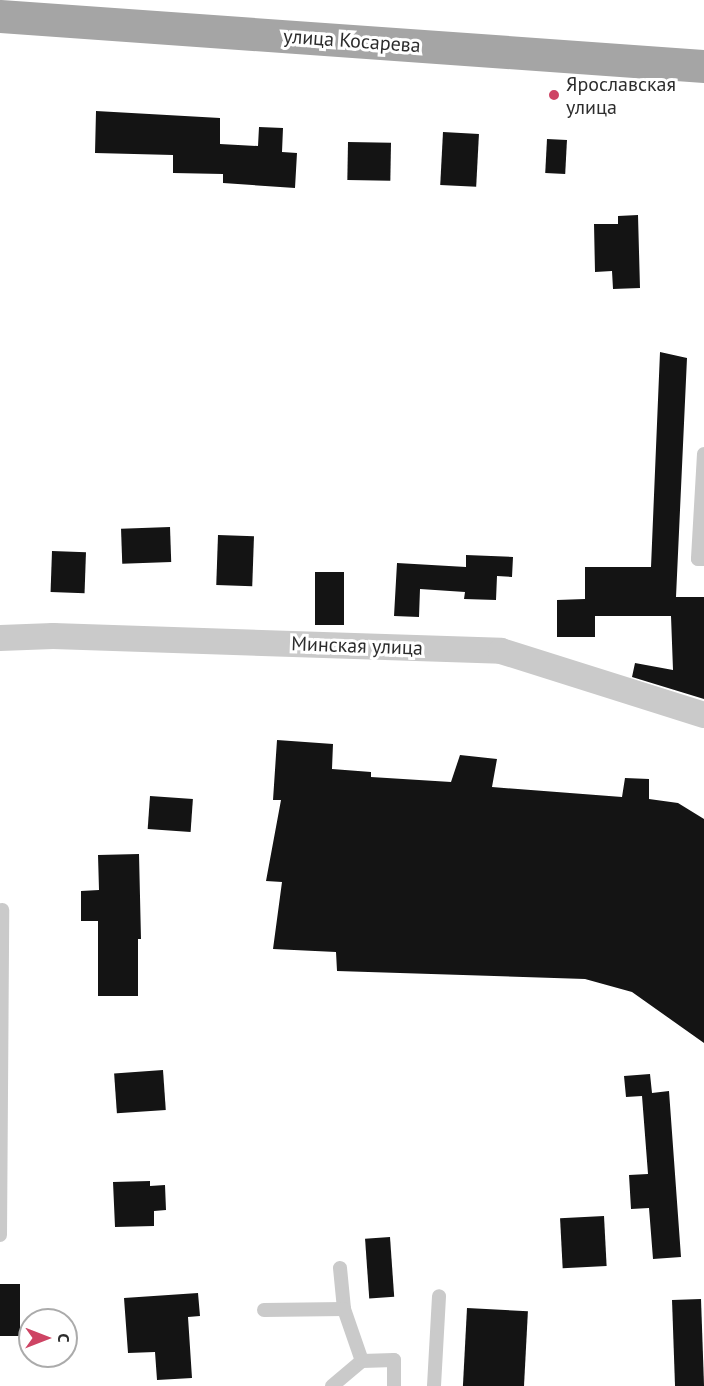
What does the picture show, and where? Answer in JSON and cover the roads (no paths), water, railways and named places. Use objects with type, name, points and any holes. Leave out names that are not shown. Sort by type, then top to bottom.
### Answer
[{"type":"main road","name":"улица Косарева","points":[[0,16],[84,17],[704,66]]},
{"type":"street","name":"Минская улица","points":[[0,638],[53,636],[501,651],[704,715]]},
{"type":"lane","points":[[704,454],[698,559],[704,559]]},
{"type":"lane","points":[[0,1235],[2,910]]},
{"type":"lane","points":[[340,1268],[344,1309],[362,1361]]},
{"type":"lane","points":[[434,1386],[439,1296]]},
{"type":"lane","points":[[264,1310],[344,1309]]},
{"type":"lane","points":[[332,1386],[362,1361],[394,1360],[394,1386]]},
{"type":"place","name":"Ярославская улица","points":[[554,95]]}]
